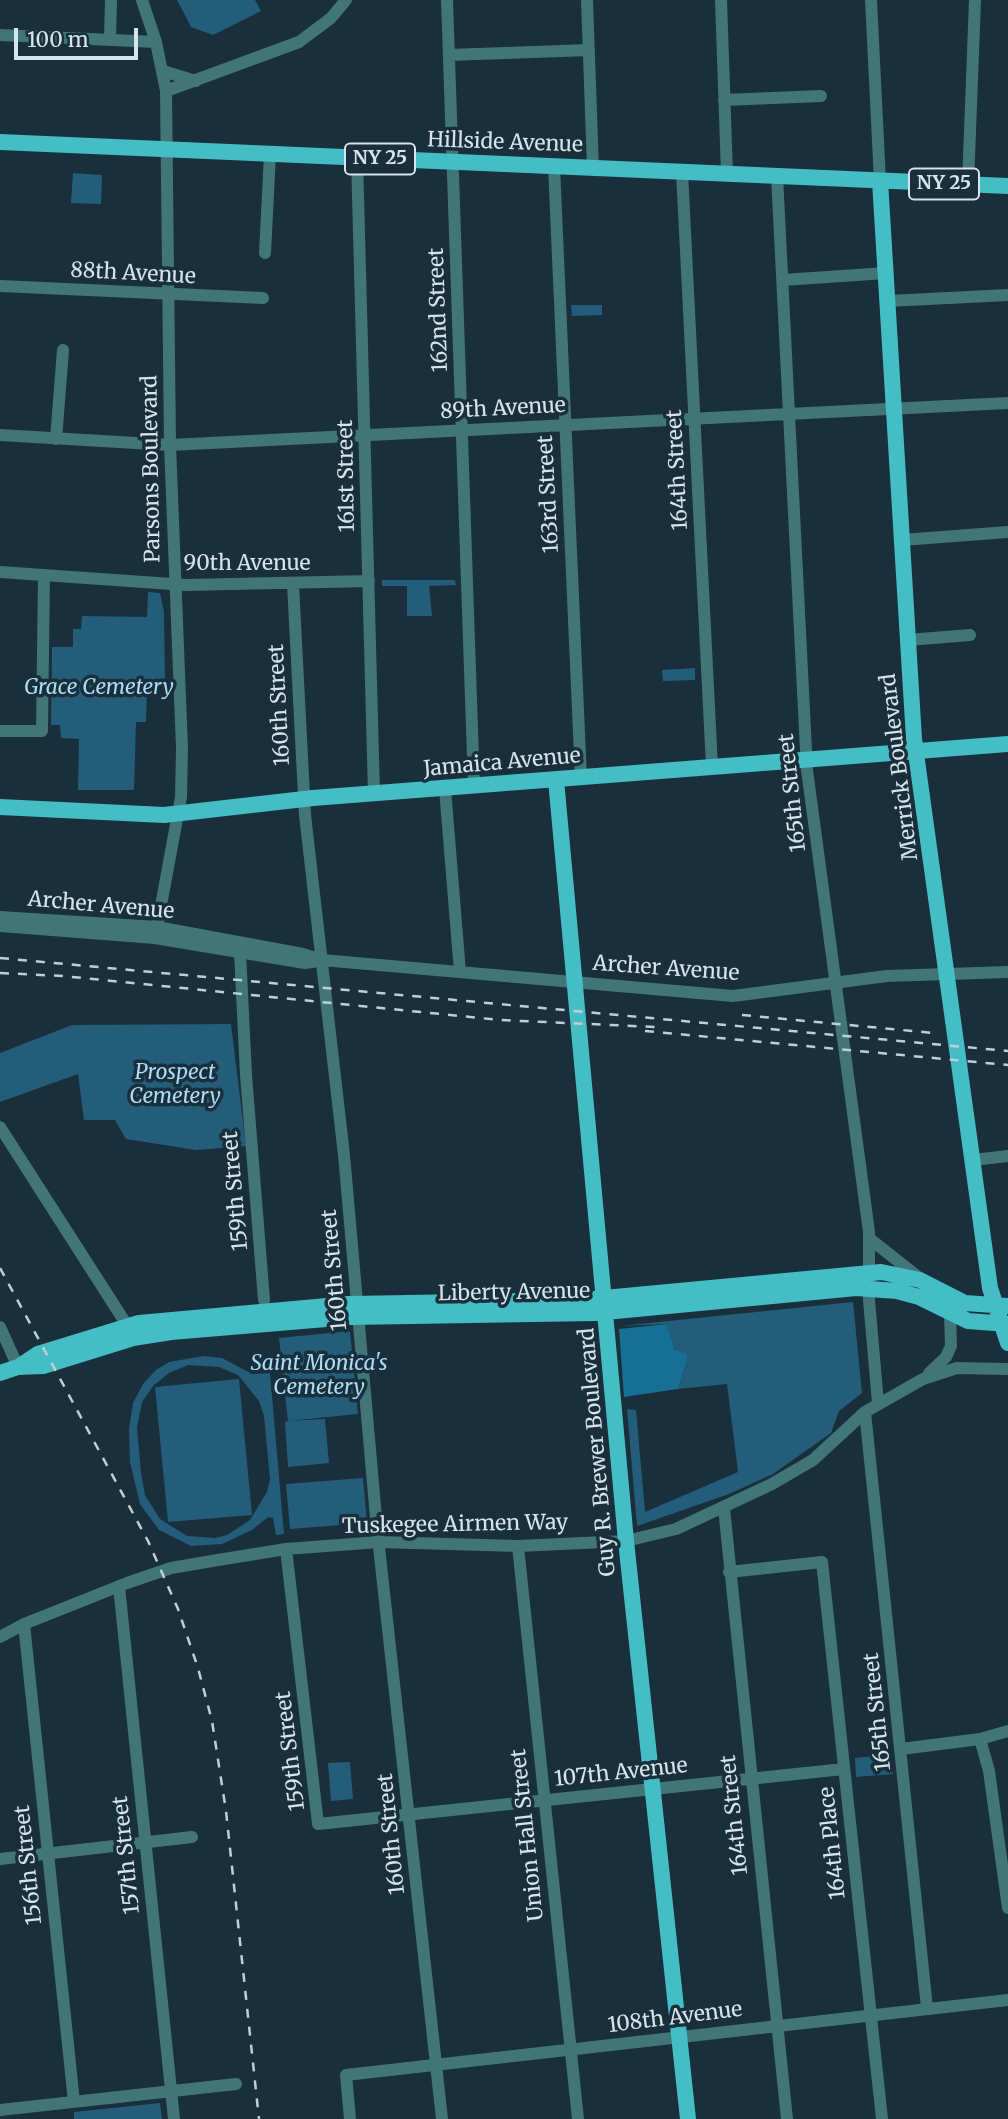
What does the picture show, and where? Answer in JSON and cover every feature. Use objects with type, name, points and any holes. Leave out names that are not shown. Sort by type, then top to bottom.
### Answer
[{"type":"main road","name":"Hillside Avenue","points":[[0,142],[1008,186]]},
{"type":"main road","name":"Merrick Boulevard","points":[[880,181],[916,751],[973,1160],[1008,1343]]},
{"type":"main road","name":"Jamaica Avenue","points":[[0,807],[164,815],[374,794],[1008,744]]},
{"type":"main road","name":"Guy R. Brewer Boulevard","points":[[556,780],[626,1541],[688,2119]]},
{"type":"main road","name":"Liberty Avenue","points":[[0,1373],[18,1367],[43,1366],[131,1331],[359,1310],[605,1305],[869,1280],[897,1274],[925,1282],[965,1303],[1001,1306]]},
{"type":"main road","name":"Liberty Avenue","points":[[869,1280],[979,1323],[1004,1324]]},
{"type":"street","points":[[110,39],[111,0]]},
{"type":"street","name":"Parsons Boulevard","points":[[142,0],[156,42],[166,92],[173,583],[182,748],[179,812],[156,933]]},
{"type":"street","points":[[166,92],[299,42],[331,18],[346,0]]},
{"type":"street","name":"162nd Street","points":[[447,0],[474,786]]},
{"type":"street","points":[[587,0],[593,168]]},
{"type":"street","points":[[721,0],[727,174]]},
{"type":"street","points":[[872,0],[880,181]]},
{"type":"street","points":[[968,184],[975,0]]},
{"type":"street","points":[[0,35],[156,42]]},
{"type":"street","points":[[449,55],[589,50]]},
{"type":"street","points":[[163,71],[196,82]]},
{"type":"street","points":[[724,100],[821,96]]},
{"type":"street","points":[[265,253],[270,154]]},
{"type":"street","name":"161st Street","points":[[357,158],[374,794]]},
{"type":"street","name":"163rd Street","points":[[554,166],[581,778]]},
{"type":"street","name":"164th Street","points":[[682,172],[712,767]]},
{"type":"street","name":"165th Street","points":[[777,176],[807,759],[870,1239],[869,1280],[878,1403]]},
{"type":"street","points":[[783,280],[886,273]]},
{"type":"street","name":"88th Avenue","points":[[0,286],[263,299]]},
{"type":"street","points":[[888,301],[1008,295]]},
{"type":"street","points":[[56,439],[63,350]]},
{"type":"street","name":"89th Avenue","points":[[0,435],[170,445],[1008,403]]},
{"type":"street","points":[[902,540],[1008,531]]},
{"type":"street","name":"90th Avenue","points":[[0,572],[173,583],[293,584],[369,581]]},
{"type":"street","points":[[0,731],[42,731],[44,575]]},
{"type":"street","name":"160th Street","points":[[293,584],[303,800],[359,1310],[379,1542],[442,2119]]},
{"type":"street","points":[[908,640],[970,635]]},
{"type":"street","points":[[445,789],[460,972]]},
{"type":"street","name":"Archer Avenue","points":[[0,917],[156,933],[303,954],[322,960],[733,996],[887,976],[1008,972]]},
{"type":"street","name":"Archer Avenue","points":[[0,926],[156,933],[305,963],[322,960]]},
{"type":"street","name":"159th Street","points":[[240,952],[246,1075],[264,1300]]},
{"type":"street","points":[[0,1127],[131,1331]]},
{"type":"street","points":[[973,1160],[1008,1156]]},
{"type":"street","name":"Liberty Avenue","points":[[870,1239],[925,1282]]},
{"type":"street","name":"Tuskegee Airmen Way","points":[[923,1379],[950,1350],[953,1334],[950,1313]]},
{"type":"street","points":[[0,1327],[18,1367]]},
{"type":"street","name":"Tuskegee Airmen Way","points":[[0,1637],[23,1624],[171,1568],[286,1549],[379,1542],[518,1546],[626,1541],[676,1529],[724,1508],[813,1460],[878,1403],[923,1379],[952,1369],[1008,1369]]},
{"type":"street","name":"165th Street","points":[[866,1412],[928,2008]]},
{"type":"street","name":"164th Street","points":[[724,1508],[787,2119]]},
{"type":"street","name":"Union Hall Street","points":[[518,1546],[578,2119]]},
{"type":"street","name":"159th Street","points":[[286,1549],[318,1824]]},
{"type":"street","name":"164th Place","points":[[729,1572],[822,1562],[882,2119]]},
{"type":"street","name":"157th Street","points":[[119,1586],[174,2119]]},
{"type":"street","name":"156th Street","points":[[23,1624],[74,2102]]},
{"type":"street","points":[[901,1749],[980,1740],[1008,1731]]},
{"type":"street","points":[[980,1740],[989,1771],[1008,1908]]},
{"type":"street","name":"107th Avenue","points":[[318,1824],[844,1769]]},
{"type":"street","points":[[0,1859],[192,1837]]},
{"type":"street","name":"108th Avenue","points":[[350,2119],[346,2075],[1008,2000]]},
{"type":"street","points":[[0,2110],[236,2084]]},
{"type":"green space","points":[[177,0],[255,0],[261,11],[213,35],[191,27]]},
{"type":"green space","points":[[73,173],[102,175],[101,204],[71,203]]},
{"type":"green space","points":[[571,305],[602,305],[602,315],[572,316]]},
{"type":"green space","points":[[382,580],[455,580],[456,585],[429,586],[432,616],[407,616],[407,586],[382,586]]},
{"type":"green space","name":"Grace Cemetery","points":[[148,592],[160,593],[164,612],[165,685],[147,685],[146,722],[136,722],[134,790],[78,790],[79,739],[61,738],[60,725],[51,725],[52,647],[73,647],[73,629],[81,629],[82,616],[147,617]]},
{"type":"green space","points":[[695,668],[695,680],[663,681],[662,670]]},
{"type":"green space","name":"Prospect Cemetery","points":[[231,1024],[246,1146],[196,1150],[126,1139],[115,1120],[84,1120],[78,1074],[0,1102],[0,1053],[72,1025]]},
{"type":"green space","points":[[853,1302],[862,1393],[839,1411],[831,1433],[773,1474],[729,1494],[637,1526],[627,1409],[636,1410],[645,1512],[738,1472],[727,1384],[678,1389],[687,1361],[675,1350],[667,1324],[620,1326]]},
{"type":"green space","name":"Saint Monica's Cemetery","points":[[350,1331],[358,1414],[288,1421],[279,1338]]},
{"type":"green space","points":[[203,1356],[222,1358],[252,1374],[270,1373],[284,1534],[276,1535],[273,1518],[268,1517],[252,1530],[222,1544],[191,1546],[159,1530],[140,1504],[130,1462],[129,1429],[133,1403],[143,1384],[156,1370],[169,1362]],"holes":[[[188,1365],[219,1367],[238,1375],[259,1401],[264,1416],[270,1479],[267,1492],[250,1520],[227,1535],[215,1538],[187,1536],[160,1519],[145,1495],[137,1427],[142,1402],[154,1385],[169,1373]]]},
{"type":"green space","points":[[239,1379],[252,1515],[168,1522],[155,1387]]},
{"type":"green space","points":[[325,1419],[329,1463],[288,1467],[285,1422]]},
{"type":"green space","points":[[363,1478],[367,1523],[290,1529],[286,1484]]},
{"type":"green space","points":[[891,1754],[893,1774],[856,1777],[855,1758]]},
{"type":"green space","points":[[350,1762],[353,1799],[331,1801],[328,1763]]},
{"type":"green space","points":[[160,2103],[162,2119],[74,2119],[74,2112]]},
{"type":"shaded area","points":[[667,1324],[675,1350],[686,1354],[687,1361],[678,1389],[624,1397],[619,1329]]},
{"type":"railway","points":[[0,958],[1008,1051]]},
{"type":"railway","points":[[0,973],[63,976],[500,1020],[656,1027]]},
{"type":"railway","points":[[742,1015],[934,1033]]},
{"type":"railway","points":[[645,1031],[1008,1065]]},
{"type":"railway","points":[[0,1268],[148,1541],[178,1609],[198,1668],[212,1721],[226,1811],[259,2119]]}]
